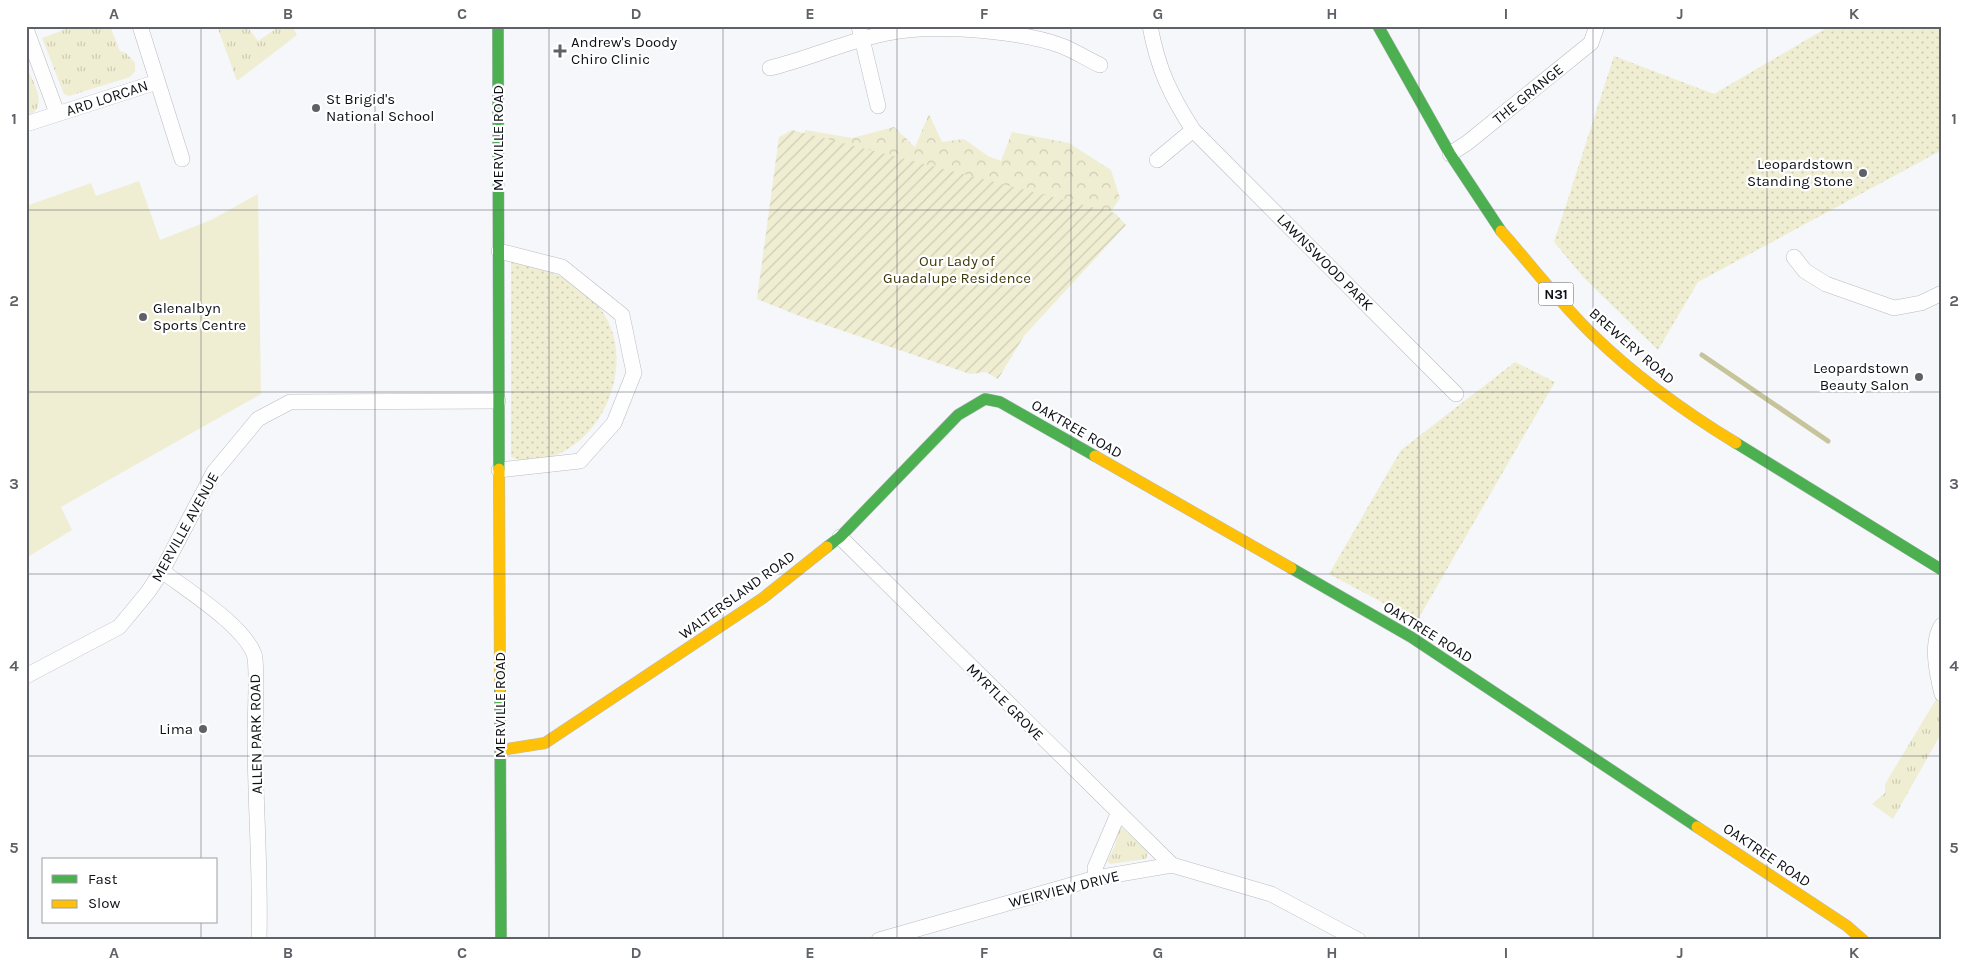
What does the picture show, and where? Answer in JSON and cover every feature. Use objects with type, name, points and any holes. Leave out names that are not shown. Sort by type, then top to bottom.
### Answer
[{"type":"main road","name":"MERVILLE ROAD","points":[[498,26],[501,940]]},
{"type":"main road","name":"BREWERY ROAD","points":[[1378,26],[1450,154],[1497,226],[1592,334],[1654,386],[1703,423],[1942,570]]},
{"type":"main road","name":"OAKTREE ROAD","points":[[958,415],[985,399],[1000,402],[1403,632],[1847,926],[1863,940]]},
{"type":"main road","name":"WALTERSLAND ROAD","points":[[501,750],[545,743],[763,598],[840,537],[958,415]]},
{"type":"street","name":"ARD LORCAN","points":[[140,26],[182,159]]},
{"type":"street","name":"LAWNSWOOD PARK","points":[[1150,26],[1156,56],[1171,96],[1193,130],[1456,394]]},
{"type":"street","name":"THE GRANGE","points":[[1450,154],[1468,143],[1591,42],[1597,26]]},
{"type":"street","name":"ARD LORCAN","points":[[26,29],[57,113]]},
{"type":"street","points":[[770,68],[804,60],[861,33],[906,30],[956,30],[1016,36],[1062,46],[1100,65]]},
{"type":"street","points":[[861,33],[878,106]]},
{"type":"street","name":"ARD LORCAN","points":[[26,124],[157,82]]},
{"type":"street","points":[[1157,160],[1193,130]]},
{"type":"street","points":[[499,251],[562,267],[622,315],[634,373],[614,423],[580,461],[499,470]]},
{"type":"street","points":[[1794,257],[1806,271],[1826,284],[1894,308],[1921,303],[1942,293]]},
{"type":"street","name":"MERVILLE AVENUE","points":[[26,676],[120,627],[162,571],[214,472],[258,419],[290,402],[498,401]]},
{"type":"street","name":"MYRTLE GROVE","points":[[840,537],[1118,814],[1172,865]]},
{"type":"street","name":"ALLEN PARK ROAD","points":[[162,571],[220,615],[242,637],[255,655],[255,777],[261,882],[259,940]]},
{"type":"street","points":[[1942,625],[1938,632],[1936,664],[1942,694]]},
{"type":"street","points":[[1096,878],[1095,868],[1118,814]]},
{"type":"street","name":"WEIRVIEW DRIVE","points":[[879,940],[1096,878],[1172,865],[1271,894],[1358,940]]},
{"type":"green space","points":[[74,26],[110,26],[120,51],[126,53],[135,63],[135,71],[130,77],[69,96],[64,94],[42,38]]},
{"type":"green space","points":[[217,26],[247,26],[258,41],[280,26],[292,26],[297,35],[237,81]]},
{"type":"green space","points":[[1830,26],[1942,26],[1942,150],[1698,282],[1658,350],[1584,278],[1554,242],[1614,56],[1714,94]]},
{"type":"green space","points":[[26,66],[36,87],[39,101],[38,107],[26,116]]},
{"type":"green space","points":[[929,114],[942,142],[964,139],[988,156],[1001,161],[1012,132],[1069,143],[1111,170],[1120,198],[1108,216],[804,142],[805,130],[852,138],[894,127],[915,147]]},
{"type":"green space","name":"Our Lady of Guadalupe Residence","points":[[792,130],[1115,213],[1126,225],[1024,336],[998,379],[986,372],[970,374],[802,317],[757,299],[779,137]]},
{"type":"green space","name":"Glenalbyn Sports Centre","points":[[139,181],[160,240],[211,220],[258,194],[261,394],[61,507],[72,530],[26,558],[26,206],[91,183],[96,196]]},
{"type":"green space","points":[[511,261],[537,267],[562,277],[584,291],[602,311],[612,331],[616,352],[616,374],[610,395],[601,415],[587,433],[571,447],[551,457],[536,460],[526,461],[511,457]]},
{"type":"green space","points":[[1515,362],[1555,382],[1417,621],[1329,574],[1401,450]]},
{"type":"green space","points":[[1942,625],[1942,732],[1893,819],[1872,804],[1885,793],[1885,784],[1941,691]]},
{"type":"green space","points":[[1119,825],[1148,852],[1146,859],[1110,864],[1107,861],[1115,846]]},
{"type":"waterway","points":[[1702,355],[1828,441]]},
{"type":"traffic: fast","points":[[498,26],[499,469]]},
{"type":"traffic: fast","points":[[1378,26],[1450,154],[1501,231]]},
{"type":"traffic: fast","points":[[827,547],[840,537],[958,415],[985,399],[1000,402],[1095,456]]},
{"type":"traffic: fast","points":[[1736,443],[1942,570]]},
{"type":"traffic: fast","points":[[1291,568],[1411,637],[1697,827]]},
{"type":"traffic: fast","points":[[500,688],[501,940]]},
{"type":"traffic: slow","points":[[1501,231],[1568,310],[1608,349],[1661,393],[1736,443]]},
{"type":"traffic: slow","points":[[1095,456],[1291,568]]},
{"type":"traffic: slow","points":[[499,469],[500,688]]},
{"type":"traffic: slow","points":[[501,750],[545,743],[763,598],[827,547]]},
{"type":"traffic: slow","points":[[1697,827],[1847,926],[1863,940]]},
{"type":"place","name":"Andrew's Doody Chiro Clinic","points":[[560,51]]},
{"type":"place","name":"St Brigid's National School","points":[[316,108]]},
{"type":"place","name":"Leopardstown Standing Stone","points":[[1863,173]]},
{"type":"place","name":"Glenalbyn Sports Centre","points":[[143,317]]},
{"type":"place","name":"Leopardstown Beauty Salon","points":[[1919,377]]},
{"type":"place","name":"Lima","points":[[203,729]]}]
